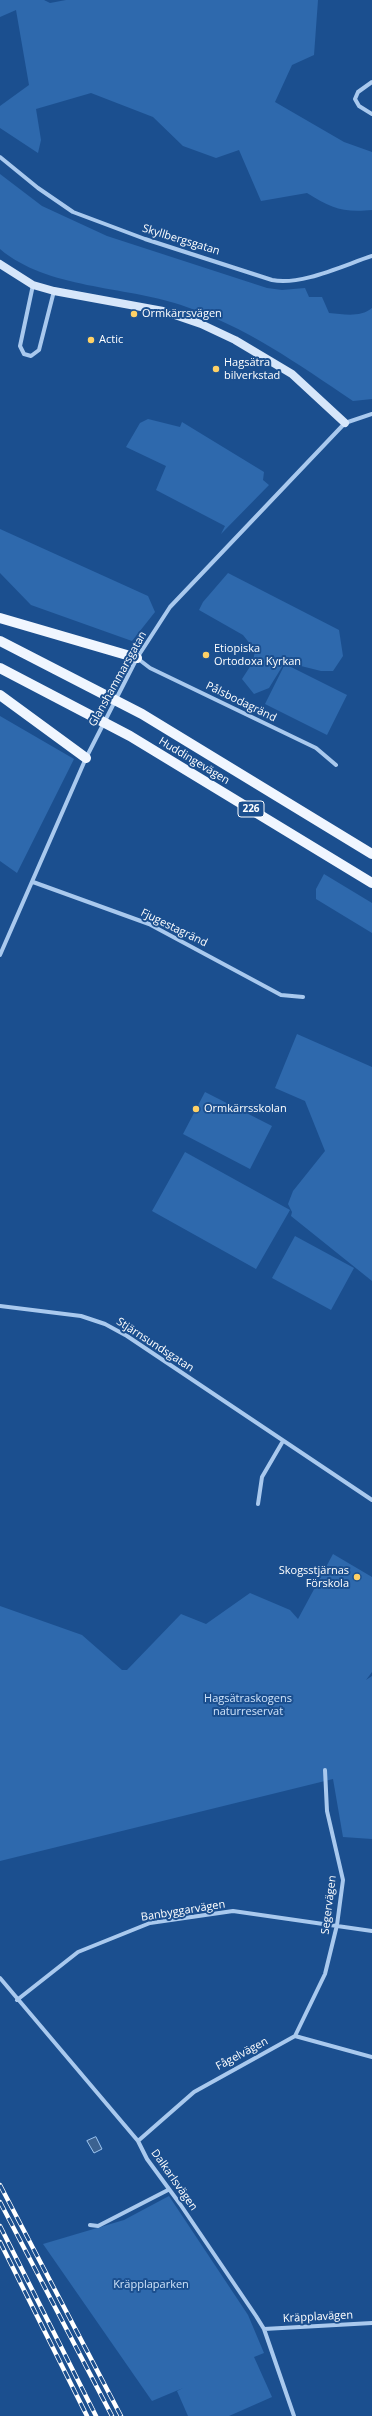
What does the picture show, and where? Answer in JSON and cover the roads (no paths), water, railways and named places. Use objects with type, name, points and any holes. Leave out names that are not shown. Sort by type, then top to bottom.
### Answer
[{"type":"main road","points":[[0,618],[137,658]]},
{"type":"main road","name":"Huddingevägen","points":[[0,641],[142,714],[372,854]]},
{"type":"main road","name":"Huddingevägen","points":[[0,668],[130,736],[372,883]]},
{"type":"main road","points":[[0,695],[86,758]]},
{"type":"street","points":[[372,82],[358,92],[355,99],[359,106],[372,114]]},
{"type":"street","name":"Skyllbergsgatan","points":[[0,157],[38,188],[73,212],[145,239],[272,280],[284,283],[372,256]]},
{"type":"street","points":[[0,264],[33,285],[54,291],[163,312],[208,328],[235,340],[292,374],[345,423]]},
{"type":"street","points":[[33,285],[20,346],[24,354],[31,356],[40,350],[54,291]]},
{"type":"street","name":"Glanshammarsgatan","points":[[0,955],[86,758],[137,658],[170,607],[345,423],[372,414]]},
{"type":"street","name":"Pålsbodagränd","points":[[137,658],[150,668],[316,748],[336,765]]},
{"type":"street","name":"Fjugestagränd","points":[[32,882],[149,924],[281,995],[303,997]]},
{"type":"street","name":"Stjärnsundsgatan","points":[[0,1306],[81,1316],[105,1324],[127,1336],[372,1500]]},
{"type":"street","points":[[258,1504],[262,1477],[283,1441]]},
{"type":"street","name":"Segervägen","points":[[295,2036],[326,1974],[337,1925],[343,1880],[327,1811],[325,1770]]},
{"type":"street","name":"Banbyggarvägen","points":[[17,2000],[78,1952],[150,1923],[233,1911],[372,1931]]},
{"type":"street","name":"Dalkarlsvägen","points":[[0,1978],[17,2000],[138,2141],[147,2159],[168,2190],[180,2204],[264,2328],[294,2416]]},
{"type":"street","points":[[295,2036],[372,2057]]},
{"type":"street","name":"Fågelvägen","points":[[138,2141],[194,2092],[295,2036]]},
{"type":"street","points":[[90,2225],[98,2226],[168,2190]]},
{"type":"street","name":"Kräpplavägen","points":[[264,2328],[372,2323]]},
{"type":"railway","points":[[0,2185],[121,2416]]},
{"type":"railway","points":[[0,2202],[112,2416]]},
{"type":"railway","points":[[0,2226],[96,2416]]},
{"type":"railway","points":[[0,2242],[87,2416]]},
{"type":"place","name":"Ormkärrsvägen","points":[[134,314]]},
{"type":"place","name":"Actic","points":[[91,340]]},
{"type":"place","name":"Hagsätra bilverkstad","points":[[216,369]]},
{"type":"place","name":"Etiopiska Ortodoxa Kyrkan","points":[[206,655]]},
{"type":"place","name":"Ormkärrsskolan","points":[[196,1109]]},
{"type":"place","name":"Skogsstjärnas Förskola","points":[[357,1577]]},
{"type":"park label","name":"Hagsätraskogens naturreservat","points":[[248,1705]]},
{"type":"park label","name":"Kräpplaparken","points":[[151,2285]]}]
